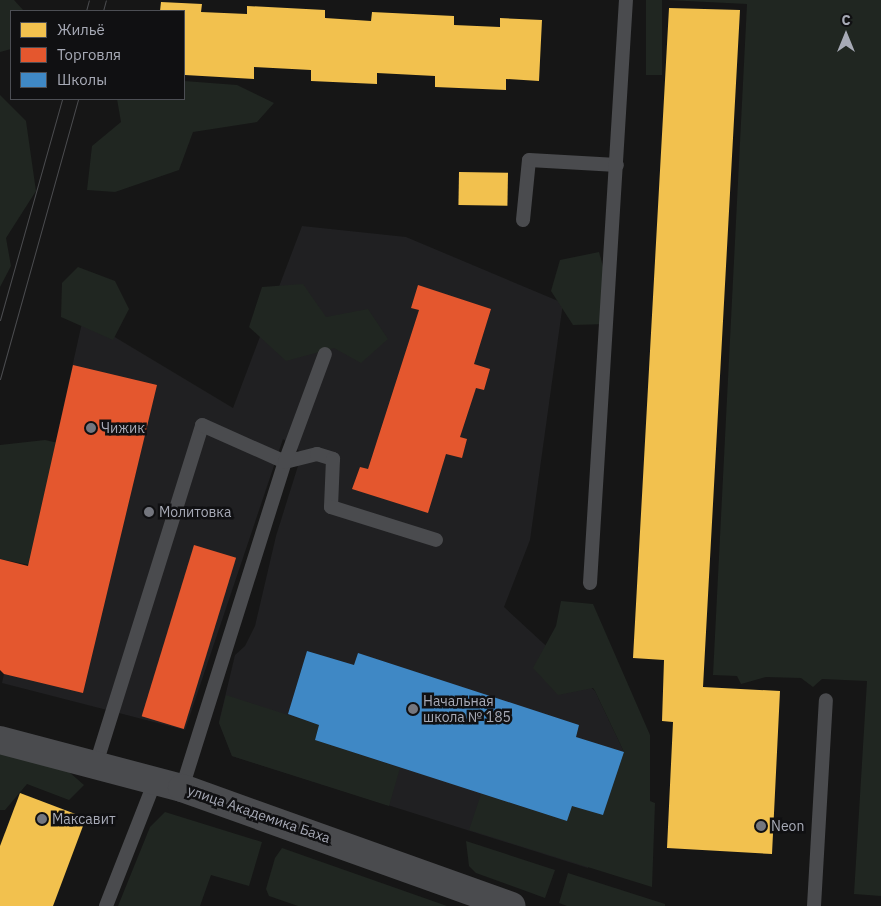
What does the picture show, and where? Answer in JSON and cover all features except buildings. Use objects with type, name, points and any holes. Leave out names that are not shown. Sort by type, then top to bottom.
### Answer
[{"type":"street","name":"улица Академика Баха","points":[[0,740],[182,788],[512,906]]},
{"type":"lane","points":[[590,583],[626,0]]},
{"type":"lane","points":[[523,220],[529,160],[617,165]]},
{"type":"lane","points":[[182,788],[285,462],[326,354]]},
{"type":"lane","points":[[96,764],[202,425],[285,462],[317,454],[333,459],[331,507],[436,540]]},
{"type":"lane","points":[[814,906],[826,700]]},
{"type":"lane","points":[[106,906],[155,781]]},
{"type":"shaded area","points":[[0,0],[14,0],[23,10],[10,10],[10,49],[0,52]]},
{"type":"shaded area","points":[[646,0],[662,0],[662,75],[646,75]]},
{"type":"shaded area","points":[[667,0],[881,0],[881,896],[854,894],[867,681],[822,679],[813,687],[801,678],[766,677],[741,684],[737,676],[713,675],[747,4]]},
{"type":"shaded area","points":[[185,81],[237,85],[274,103],[257,122],[193,132],[179,170],[115,192],[87,190],[92,146],[121,122],[117,100],[185,100]]},
{"type":"shaded area","points":[[0,95],[26,121],[36,191],[6,238],[11,266],[0,287]]},
{"type":"shaded area","points":[[302,226],[406,237],[563,303],[530,540],[504,607],[595,691],[624,752],[588,868],[232,756],[219,722],[235,655],[245,646],[255,626],[276,536],[302,453],[283,439],[185,730],[2,683],[83,318],[233,408]]},
{"type":"shaded area","points":[[599,252],[612,299],[607,324],[573,325],[551,291],[560,260]]},
{"type":"shaded area","points":[[78,267],[115,281],[129,309],[113,340],[61,317],[62,283]]},
{"type":"shaded area","points":[[303,284],[326,317],[368,309],[388,339],[361,363],[334,348],[286,361],[249,327],[262,287]]},
{"type":"shaded area","points":[[45,440],[76,447],[44,568],[0,559],[0,445]]},
{"type":"shaded area","points":[[561,601],[593,604],[650,735],[650,801],[655,803],[652,887],[469,830],[481,794],[567,821],[572,806],[603,815],[624,752],[595,691],[593,688],[558,695],[533,668],[556,626]]},
{"type":"shaded area","points":[[226,695],[319,725],[315,740],[400,768],[389,806],[232,756],[219,723]]},
{"type":"shaded area","points":[[0,750],[61,765],[84,785],[69,800],[27,784],[5,810],[0,810]]},
{"type":"shaded area","points":[[165,812],[262,842],[249,886],[211,875],[200,906],[118,906],[150,827]]},
{"type":"shaded area","points":[[466,841],[555,870],[545,898],[476,873],[469,866]]},
{"type":"shaded area","points":[[282,848],[447,906],[298,906],[269,896],[266,889],[275,858]]},
{"type":"shaded area","points":[[568,873],[665,904],[665,906],[567,906],[559,903]]},
{"type":"tram line","points":[[86,10],[89,0]]},
{"type":"tram line","points":[[103,10],[106,0]]},
{"type":"tram line","points":[[0,320],[62,100]]},
{"type":"tram line","points":[[0,379],[78,100]]},
{"type":"place","name":"Чижик","points":[[91,428]]},
{"type":"place","name":"Молитовка","points":[[149,512]]},
{"type":"place","name":"Начальная школа № 185","points":[[413,709]]},
{"type":"place","name":"Максавит","points":[[42,819]]},
{"type":"place","name":"Neon","points":[[761,826]]}]
